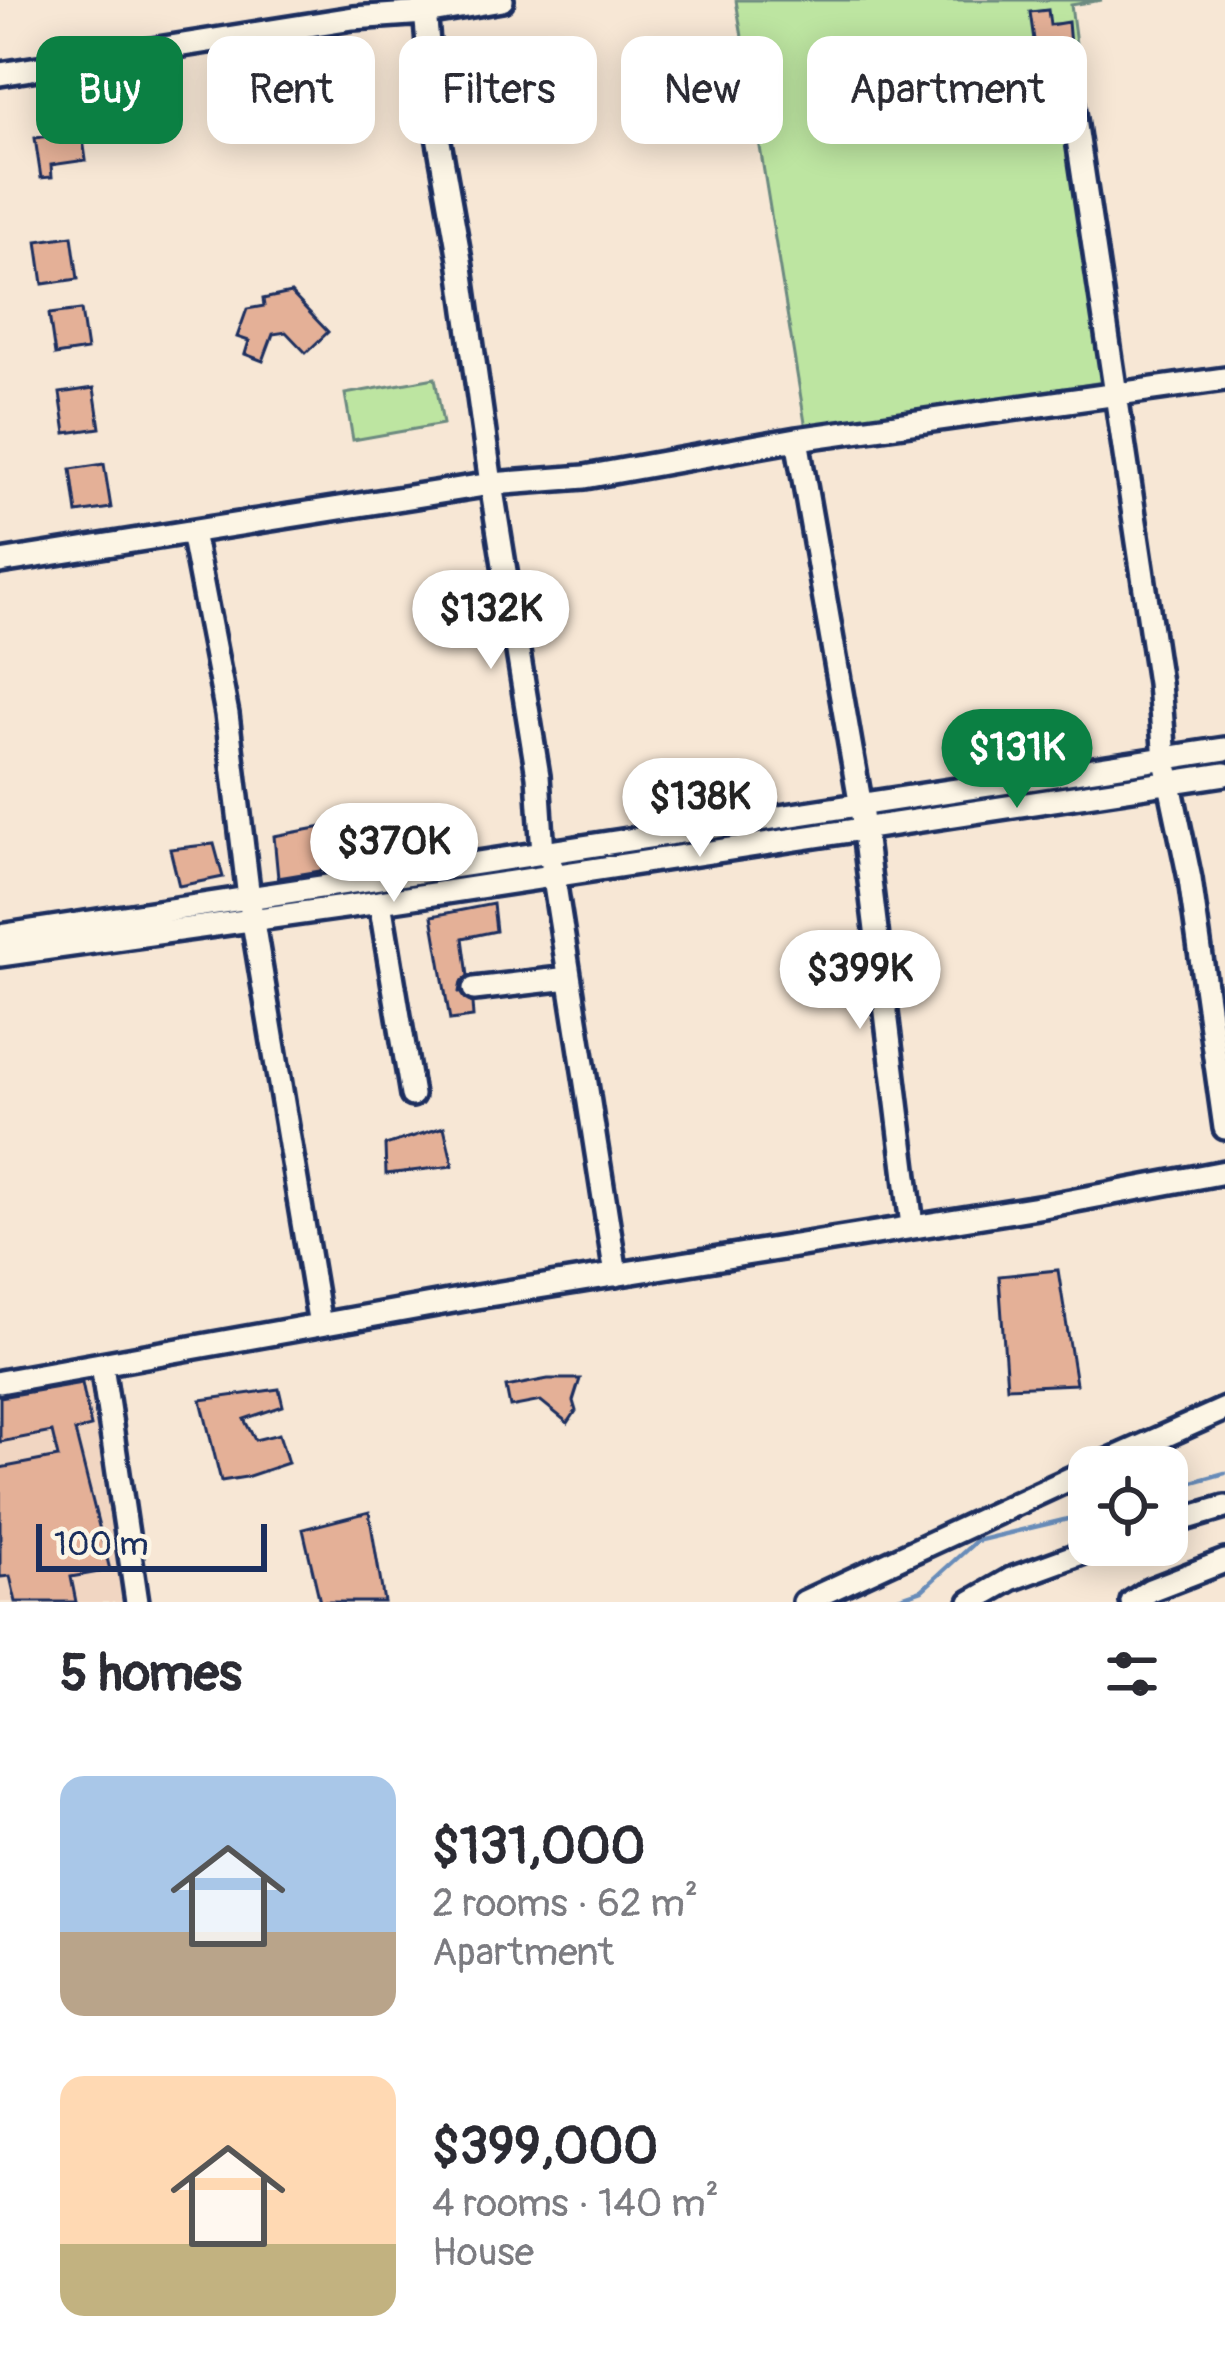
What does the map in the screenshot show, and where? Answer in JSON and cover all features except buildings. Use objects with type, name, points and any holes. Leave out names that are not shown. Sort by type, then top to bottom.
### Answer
[{"type":"street","points":[[0,74],[352,9],[502,0]]},
{"type":"street","points":[[425,6],[435,119],[616,1275]]},
{"type":"street","points":[[1078,144],[1159,682],[1167,771],[1190,879],[1225,1128]]},
{"type":"street","points":[[0,562],[490,484],[585,477],[797,440],[1225,379]]},
{"type":"street","points":[[797,440],[861,807],[912,1226]]},
{"type":"street","points":[[192,532],[227,714],[251,909],[320,1325]]},
{"type":"street","points":[[0,936],[251,909],[380,902],[549,861],[864,830],[1167,771],[1225,749]]},
{"type":"street","points":[[0,955],[861,807],[1167,771],[1225,774]]},
{"type":"street","points":[[380,902],[412,1095]]},
{"type":"street","points":[[474,989],[569,978]]},
{"type":"street","points":[[0,1382],[1225,1172]]},
{"type":"street","points":[[101,1366],[137,1602]]},
{"type":"street","points":[[1142,1446],[1225,1409]]},
{"type":"street","points":[[804,1602],[1068,1479]]},
{"type":"street","points":[[1188,1518],[1225,1507]]},
{"type":"street","points":[[971,1602],[1011,1580],[1068,1559]]},
{"type":"street","points":[[1132,1602],[1150,1590],[1225,1561]]},
{"type":"shaded area","points":[[93,1378],[126,1602],[0,1602],[0,1397]]},
{"type":"green space","points":[[736,0],[1102,0],[1071,5],[1075,36],[1068,36],[1067,23],[1053,24],[1054,36],[807,36],[807,144],[1087,144],[1088,137],[1120,374],[1102,376],[1103,382],[806,429],[759,144],[783,144],[783,36],[742,36]]},
{"type":"green space","points":[[435,378],[443,424],[353,440],[345,394]]},
{"type":"waterway","points":[[1188,1483],[1225,1473]]},
{"type":"waterway","points":[[887,1602],[922,1590],[976,1541],[1068,1519]]}]
